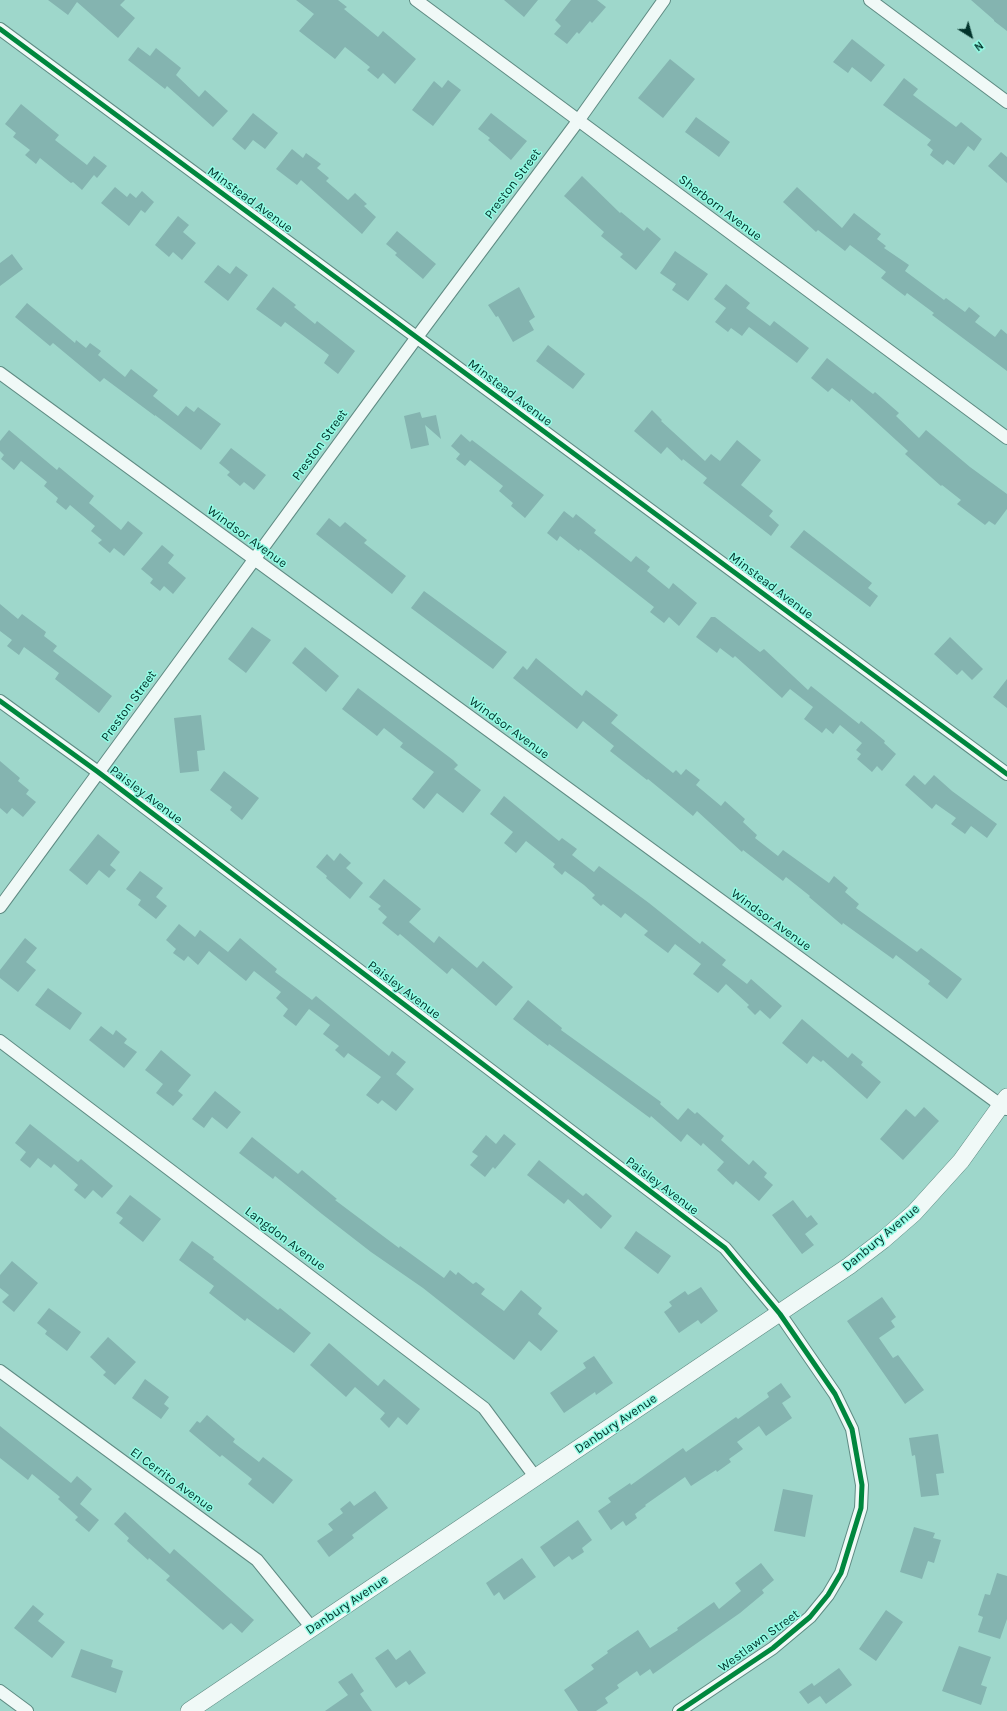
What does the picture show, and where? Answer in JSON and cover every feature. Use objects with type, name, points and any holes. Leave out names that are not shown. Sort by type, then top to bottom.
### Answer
[{"type":"street","name":"Sherborn Avenue","points":[[416,0],[1007,438]]},
{"type":"street","name":"Preston Street","points":[[0,907],[417,337],[578,121],[664,0]]},
{"type":"street","points":[[870,0],[1007,102]]},
{"type":"street","name":"Minstead Avenue","points":[[0,29],[1007,774]]},
{"type":"street","name":"Windsor Avenue","points":[[0,373],[254,560],[1005,1104]]},
{"type":"street","name":"Paisley Avenue","points":[[0,700],[98,772],[725,1248],[780,1314]]},
{"type":"street","name":"Langdon Avenue","points":[[0,1041],[484,1408],[536,1478]]},
{"type":"street","name":"Danbury Avenue","points":[[188,1711],[780,1314],[849,1266],[883,1240],[914,1213],[962,1160],[1005,1104]]},
{"type":"street","name":"Westlawn Street","points":[[679,1711],[773,1648],[810,1617],[828,1595],[841,1573],[861,1508],[862,1485],[852,1429],[834,1394],[780,1314]]},
{"type":"street","name":"El Cerrito Avenue","points":[[0,1371],[257,1560],[312,1628]]},
{"type":"street","points":[[0,1691],[27,1711]]},
{"type":"building","points":[[48,0],[125,0],[120,5],[135,18],[118,38],[77,2],[68,15]]},
{"type":"building","points":[[296,0],[338,0],[347,7],[344,9],[378,37],[383,31],[416,59],[395,84],[383,73],[378,79],[367,70],[370,67],[345,47],[335,59],[299,31],[314,14]]},
{"type":"building","points":[[504,0],[538,0],[524,17]]},
{"type":"building","points":[[571,0],[597,0],[606,7],[592,23],[590,21],[579,34],[577,32],[567,44],[554,34],[561,26],[555,20]]},
{"type":"building","points":[[971,0],[1007,0],[1007,31],[994,21]]},
{"type":"building","points":[[852,39],[885,65],[871,82],[852,67],[848,73],[833,62]]},
{"type":"building","points":[[138,47],[150,56],[156,48],[181,68],[176,75],[199,97],[205,90],[228,111],[213,127],[167,86],[165,89],[128,60]]},
{"type":"building","points":[[670,59],[695,79],[663,118],[638,98]]},
{"type":"building","points":[[904,78],[918,89],[913,95],[956,127],[961,122],[982,139],[974,151],[968,146],[954,165],[947,160],[943,165],[930,155],[933,150],[927,145],[931,140],[883,105]]},
{"type":"building","points":[[448,80],[461,90],[433,126],[412,110],[434,81],[442,88]]},
{"type":"building","points":[[21,104],[59,135],[55,140],[87,165],[94,156],[107,166],[97,178],[94,175],[82,190],[40,158],[36,164],[25,155],[30,150],[13,137],[16,133],[5,124]]},
{"type":"building","points":[[253,113],[278,133],[265,149],[253,140],[245,150],[232,139]]},
{"type":"building","points":[[491,113],[527,141],[511,160],[488,140],[490,138],[478,129]]},
{"type":"building","points":[[696,117],[730,142],[719,157],[685,132]]},
{"type":"building","points":[[292,149],[303,158],[306,153],[321,164],[317,168],[329,178],[326,181],[348,200],[355,193],[367,204],[364,206],[376,217],[362,234],[301,180],[297,185],[276,169]]},
{"type":"building","points":[[1001,152],[1007,157],[1007,183],[988,166]]},
{"type":"building","points":[[582,176],[620,213],[621,212],[644,231],[647,227],[661,239],[636,270],[620,257],[623,254],[601,236],[604,232],[564,196]]},
{"type":"building","points":[[115,187],[127,197],[130,193],[136,198],[142,191],[154,202],[145,213],[141,210],[129,226],[101,203]]},
{"type":"building","points":[[797,187],[842,228],[854,213],[881,234],[877,239],[886,246],[884,248],[909,265],[905,271],[944,300],[946,298],[965,312],[969,307],[980,316],[975,322],[995,337],[1001,329],[1007,334],[1007,371],[932,315],[934,313],[907,293],[905,296],[881,278],[886,272],[850,245],[845,251],[818,230],[816,232],[783,202]]},
{"type":"building","points":[[178,216],[189,225],[183,232],[196,243],[182,260],[173,252],[169,257],[155,245]]},
{"type":"building","points":[[397,231],[436,264],[423,279],[395,255],[397,253],[386,244]]},
{"type":"building","points":[[675,251],[708,274],[688,301],[672,290],[676,284],[660,273]]},
{"type":"building","points":[[12,254],[23,269],[0,286],[0,263]]},
{"type":"building","points":[[218,265],[230,274],[236,266],[248,275],[228,301],[204,282]]},
{"type":"building","points":[[726,284],[750,303],[746,308],[770,326],[774,321],[809,348],[797,363],[749,327],[742,336],[731,328],[728,332],[715,322],[726,308],[714,299]]},
{"type":"building","points":[[273,287],[296,305],[294,307],[315,324],[317,321],[355,351],[338,374],[324,363],[329,355],[285,322],[281,327],[256,309]]},
{"type":"building","points":[[519,287],[535,317],[529,321],[534,330],[513,342],[498,316],[496,317],[488,305]]},
{"type":"building","points":[[27,303],[75,343],[76,340],[86,348],[90,343],[101,351],[98,355],[125,377],[131,369],[158,390],[153,396],[178,416],[186,406],[194,412],[198,407],[221,424],[201,450],[104,378],[100,382],[53,343],[50,346],[15,317]]},
{"type":"building","points":[[548,345],[585,374],[573,389],[536,361]]},
{"type":"building","points":[[827,358],[873,394],[875,392],[899,413],[896,416],[919,438],[926,430],[970,467],[1007,494],[1007,509],[995,525],[989,521],[985,525],[957,504],[961,500],[942,485],[941,486],[905,454],[908,451],[851,399],[850,402],[832,388],[828,392],[811,378]]},
{"type":"building","points":[[652,410],[662,420],[661,421],[705,461],[711,454],[720,461],[737,440],[761,460],[741,485],[773,511],[769,516],[779,525],[771,536],[703,483],[707,478],[683,459],[682,461],[667,447],[661,454],[634,431]]},
{"type":"building","points":[[420,412],[422,418],[436,415],[441,439],[425,425],[429,445],[411,449],[404,416]]},
{"type":"building","points":[[9,430],[57,470],[59,467],[94,496],[89,503],[121,530],[128,521],[143,533],[124,556],[114,548],[110,553],[98,543],[102,540],[91,531],[95,526],[70,505],[66,510],[56,502],[58,498],[44,486],[47,482],[21,461],[14,470],[1,459],[4,455],[0,451],[0,441]]},
{"type":"building","points":[[461,434],[470,442],[472,440],[544,495],[525,518],[511,506],[513,503],[499,491],[503,486],[470,460],[465,466],[456,459],[460,454],[451,446]]},
{"type":"building","points":[[231,448],[266,475],[254,490],[244,482],[240,486],[227,475],[230,472],[219,463]]},
{"type":"building","points":[[564,511],[573,518],[576,514],[596,530],[594,533],[631,562],[636,556],[650,567],[647,571],[669,589],[673,583],[697,603],[679,626],[669,617],[664,623],[650,612],[654,607],[580,549],[579,551],[560,536],[557,541],[547,533]]},
{"type":"building","points":[[329,518],[340,527],[345,522],[367,540],[364,543],[406,576],[392,594],[316,534]]},
{"type":"building","points":[[804,530],[872,583],[868,588],[878,596],[870,607],[790,547]]},
{"type":"building","points":[[162,545],[174,555],[168,563],[186,578],[173,594],[164,586],[160,591],[150,583],[153,579],[141,569]]},
{"type":"building","points":[[424,591],[507,652],[493,669],[411,608]]},
{"type":"building","points":[[0,604],[18,619],[22,614],[46,632],[44,636],[57,646],[53,651],[112,696],[99,713],[55,679],[59,673],[24,647],[19,655],[7,646],[12,640],[0,631]]},
{"type":"building","points":[[711,617],[715,617],[760,652],[764,649],[808,690],[811,686],[859,724],[861,721],[885,741],[884,743],[896,754],[882,771],[877,766],[872,772],[857,759],[861,754],[856,750],[862,743],[840,725],[833,734],[826,728],[822,733],[804,719],[813,707],[790,689],[782,698],[735,656],[733,658],[720,648],[717,653],[696,637]]},
{"type":"building","points":[[252,627],[271,640],[246,673],[228,659]]},
{"type":"building","points":[[950,637],[983,669],[972,680],[962,670],[957,675],[934,654]]},
{"type":"building","points":[[305,647],[339,676],[326,692],[292,663]]},
{"type":"building","points":[[536,658],[582,696],[586,690],[618,715],[611,723],[673,773],[676,770],[681,775],[686,769],[700,780],[696,785],[721,806],[725,801],[745,819],[743,822],[757,835],[755,838],[778,856],[783,850],[829,883],[834,876],[848,888],[845,892],[859,904],[856,908],[917,952],[921,948],[962,979],[947,999],[928,984],[930,981],[896,955],[893,959],[843,923],[842,925],[786,877],[783,881],[743,850],[742,852],[697,811],[693,816],[648,779],[647,780],[610,751],[614,746],[583,721],[577,729],[513,678],[523,666],[527,670]]},
{"type":"building","points":[[1007,679],[1007,708],[993,697]]},
{"type":"building","points":[[358,688],[453,760],[458,765],[454,769],[481,790],[463,813],[437,793],[424,809],[412,799],[434,772],[400,747],[403,743],[384,728],[377,736],[342,709]]},
{"type":"building","points":[[201,715],[205,750],[197,751],[199,771],[180,773],[174,718]]},
{"type":"building","points":[[0,761],[20,778],[18,781],[29,790],[26,794],[36,802],[23,817],[12,808],[7,814],[0,808]]},
{"type":"building","points":[[224,771],[259,798],[242,820],[230,810],[232,807],[210,790]]},
{"type":"building","points":[[914,775],[925,785],[934,775],[952,791],[997,824],[987,838],[971,826],[965,834],[951,824],[956,818],[936,804],[932,809],[905,785]]},
{"type":"building","points":[[504,796],[559,841],[562,838],[577,849],[572,855],[594,872],[599,866],[649,903],[700,944],[702,941],[726,960],[722,965],[747,984],[751,979],[782,1006],[770,1019],[760,1010],[755,1015],[747,1007],[749,1005],[726,984],[718,993],[693,974],[701,964],[675,944],[668,953],[644,935],[648,931],[625,913],[621,918],[603,904],[601,906],[592,898],[595,895],[584,885],[565,871],[562,875],[553,867],[555,864],[526,841],[516,853],[504,843],[513,832],[490,814]]},
{"type":"building","points":[[98,834],[120,852],[110,865],[116,870],[109,878],[99,870],[87,885],[69,870]]},
{"type":"building","points":[[340,853],[351,863],[346,868],[363,883],[350,899],[316,867],[327,854],[334,861]]},
{"type":"building","points":[[140,871],[163,888],[156,897],[167,906],[156,919],[138,905],[141,900],[126,889]]},
{"type":"building","points":[[384,879],[421,909],[409,922],[434,943],[439,936],[477,968],[483,961],[513,987],[496,1006],[452,968],[447,974],[400,934],[398,936],[382,923],[387,917],[378,909],[381,906],[369,897]]},
{"type":"building","points":[[179,924],[195,937],[200,930],[228,952],[240,938],[277,969],[275,972],[312,1000],[316,996],[389,1056],[392,1051],[406,1062],[396,1074],[414,1089],[396,1111],[382,1100],[378,1104],[366,1095],[381,1077],[348,1053],[344,1058],[335,1050],[339,1046],[323,1034],[330,1025],[309,1009],[296,1026],[283,1016],[288,1009],[276,998],[281,992],[254,971],[246,981],[209,951],[198,965],[188,956],[184,961],[173,953],[176,949],[166,940]]},
{"type":"building","points":[[25,938],[37,948],[26,962],[36,970],[18,992],[0,978],[0,970]]},
{"type":"building","points":[[48,988],[82,1013],[70,1030],[35,1005]]},
{"type":"building","points":[[528,1000],[562,1028],[561,1030],[661,1102],[660,1104],[678,1120],[688,1108],[695,1114],[697,1112],[724,1136],[721,1140],[749,1165],[753,1160],[767,1173],[764,1177],[773,1185],[759,1201],[736,1181],[733,1185],[717,1170],[724,1162],[703,1143],[701,1146],[687,1134],[681,1142],[651,1116],[650,1118],[549,1044],[548,1046],[513,1019]]},
{"type":"building","points":[[802,1019],[848,1058],[852,1053],[863,1062],[861,1065],[881,1082],[867,1099],[823,1060],[821,1062],[813,1056],[807,1064],[782,1043]]},
{"type":"building","points":[[101,1026],[113,1035],[116,1030],[127,1039],[124,1043],[137,1052],[124,1068],[89,1040]]},
{"type":"building","points":[[161,1050],[191,1075],[178,1091],[183,1095],[173,1106],[156,1093],[163,1084],[145,1070]]},
{"type":"building","points":[[215,1091],[241,1112],[227,1129],[212,1117],[204,1128],[192,1119]]},
{"type":"building","points":[[924,1107],[939,1121],[903,1160],[880,1139],[906,1109],[915,1117]]},
{"type":"building","points":[[30,1124],[78,1162],[81,1159],[113,1186],[102,1198],[93,1190],[85,1199],[74,1190],[78,1185],[54,1164],[51,1168],[38,1158],[30,1168],[20,1160],[26,1152],[15,1143]]},
{"type":"building","points":[[504,1134],[516,1144],[495,1169],[493,1167],[485,1177],[470,1165],[478,1156],[472,1152],[486,1135],[496,1144]]},
{"type":"building","points":[[252,1137],[298,1174],[302,1170],[337,1199],[335,1200],[399,1248],[400,1246],[444,1278],[450,1270],[456,1275],[458,1272],[473,1284],[476,1282],[485,1289],[481,1294],[504,1311],[521,1290],[542,1308],[538,1314],[558,1331],[541,1351],[529,1341],[514,1360],[423,1288],[371,1252],[275,1176],[273,1179],[239,1153]]},
{"type":"building","points":[[539,1160],[583,1196],[586,1193],[612,1216],[601,1229],[568,1199],[564,1204],[527,1175]]},
{"type":"building","points":[[130,1195],[161,1219],[143,1242],[119,1223],[123,1218],[116,1213]]},
{"type":"building","points":[[793,1200],[807,1218],[811,1215],[818,1224],[805,1234],[814,1245],[802,1254],[772,1215]]},
{"type":"building","points":[[636,1231],[671,1256],[658,1274],[624,1248]]},
{"type":"building","points":[[192,1241],[214,1257],[213,1259],[278,1310],[280,1308],[311,1333],[294,1353],[247,1318],[245,1321],[209,1293],[214,1286],[179,1260]]},
{"type":"building","points":[[12,1261],[38,1283],[14,1312],[2,1302],[9,1295],[0,1288],[0,1275]]},
{"type":"building","points":[[701,1287],[718,1311],[701,1324],[698,1320],[679,1333],[664,1312],[672,1306],[669,1302],[685,1291],[688,1295]]},
{"type":"building","points":[[882,1297],[896,1317],[891,1321],[895,1327],[879,1338],[893,1358],[898,1355],[924,1390],[905,1404],[847,1321]]},
{"type":"building","points":[[49,1308],[81,1332],[67,1351],[45,1334],[47,1331],[37,1323]]},
{"type":"building","points":[[108,1337],[136,1362],[115,1385],[103,1375],[106,1372],[90,1357]]},
{"type":"building","points":[[329,1343],[378,1386],[384,1379],[420,1409],[407,1425],[398,1417],[389,1428],[380,1419],[385,1413],[355,1387],[346,1397],[310,1365]]},
{"type":"building","points":[[594,1356],[613,1383],[596,1395],[595,1392],[564,1413],[550,1393],[586,1368],[583,1363]]},
{"type":"building","points":[[145,1379],[169,1397],[164,1404],[169,1408],[161,1419],[132,1398]]},
{"type":"building","points":[[781,1383],[791,1397],[782,1403],[792,1418],[766,1436],[759,1426],[737,1442],[743,1449],[729,1459],[731,1462],[717,1472],[716,1470],[691,1486],[685,1477],[645,1505],[646,1506],[635,1514],[637,1518],[626,1526],[623,1521],[611,1530],[598,1511],[611,1502],[608,1498],[630,1483],[631,1485],[683,1448],[686,1452],[736,1417],[738,1419],[769,1397],[767,1393]]},
{"type":"building","points":[[207,1415],[235,1439],[233,1442],[259,1462],[263,1457],[293,1480],[273,1504],[248,1484],[252,1479],[222,1455],[220,1457],[189,1431],[197,1421],[200,1423]]},
{"type":"building","points":[[0,1426],[71,1483],[77,1476],[92,1489],[80,1504],[99,1520],[89,1532],[75,1520],[78,1517],[58,1499],[60,1497],[32,1474],[28,1480],[0,1458]]},
{"type":"building","points":[[938,1434],[944,1473],[936,1474],[939,1495],[921,1497],[915,1455],[912,1456],[909,1438]]},
{"type":"building","points":[[783,1489],[813,1495],[805,1537],[774,1531]]},
{"type":"building","points":[[375,1491],[388,1508],[352,1535],[354,1538],[329,1557],[317,1541],[333,1530],[328,1524],[343,1513],[340,1509],[350,1501],[354,1506]]},
{"type":"building","points":[[125,1512],[170,1554],[174,1549],[254,1620],[242,1633],[231,1623],[223,1630],[166,1580],[170,1576],[149,1558],[148,1560],[127,1541],[129,1538],[114,1524]]},
{"type":"building","points":[[578,1520],[592,1540],[582,1548],[584,1552],[572,1560],[569,1556],[554,1567],[540,1547]]},
{"type":"building","points":[[914,1527],[935,1533],[933,1538],[941,1540],[934,1563],[928,1561],[922,1579],[900,1572]]},
{"type":"building","points":[[522,1558],[536,1577],[504,1600],[499,1592],[494,1596],[486,1583]]},
{"type":"building","points":[[761,1563],[774,1580],[762,1590],[764,1593],[740,1613],[653,1674],[650,1669],[640,1676],[637,1671],[617,1685],[619,1688],[605,1698],[608,1703],[596,1711],[578,1711],[564,1690],[594,1669],[591,1665],[608,1653],[607,1651],[638,1630],[650,1648],[678,1630],[677,1628],[714,1602],[719,1609],[741,1591],[735,1583]]},
{"type":"building","points":[[997,1573],[1007,1576],[1007,1619],[1000,1639],[978,1632],[983,1617],[978,1615],[985,1594],[990,1595]]},
{"type":"building","points":[[33,1605],[44,1614],[38,1621],[65,1642],[52,1658],[14,1628]]},
{"type":"building","points":[[886,1610],[903,1622],[876,1661],[859,1649]]},
{"type":"building","points":[[959,1646],[991,1657],[981,1685],[987,1687],[981,1705],[942,1691]]},
{"type":"building","points":[[81,1649],[113,1660],[111,1667],[123,1671],[116,1693],[71,1677]]},
{"type":"building","points":[[388,1649],[396,1660],[410,1650],[426,1673],[409,1685],[406,1681],[396,1688],[375,1658]]},
{"type":"building","points":[[839,1668],[852,1685],[826,1704],[820,1696],[808,1704],[799,1692],[812,1683],[814,1686]]},
{"type":"building","points":[[352,1673],[364,1691],[360,1694],[372,1711],[325,1711],[348,1695],[338,1682]]},
{"type":"cycle path","points":[[0,29],[1007,774]]},
{"type":"cycle path","points":[[0,701],[98,772],[725,1248],[780,1314],[835,1394],[852,1429],[862,1485],[861,1508],[841,1573],[828,1595],[810,1617],[773,1648],[679,1711]]}]
